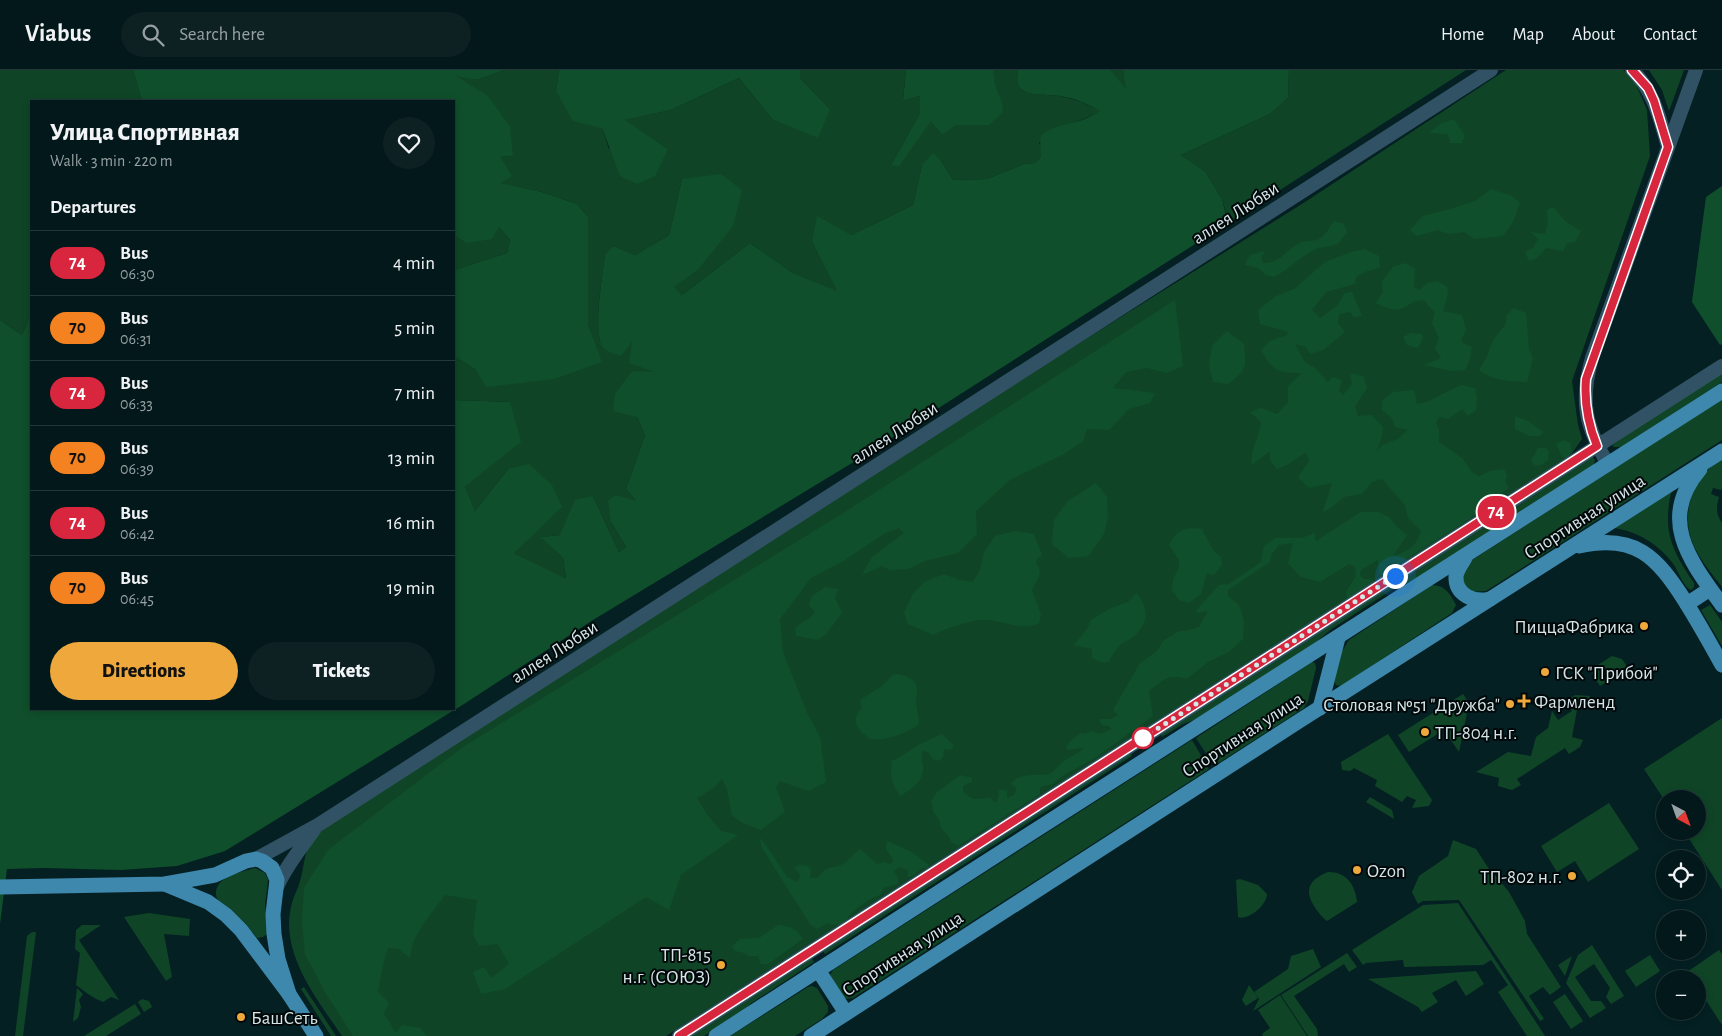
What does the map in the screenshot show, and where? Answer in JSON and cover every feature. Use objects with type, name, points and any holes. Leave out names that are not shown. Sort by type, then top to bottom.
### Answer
[{"type":"main road","name":"Спортивная улица","points":[[716,1036],[1722,391]]},
{"type":"main road","name":"Спортивная улица","points":[[811,1036],[1722,451]]},
{"type":"main road","points":[[1707,461],[1691,479],[1683,494],[1679,509],[1679,522],[1689,554],[1722,605]]},
{"type":"main road","points":[[1568,549],[1592,543],[1611,542],[1637,548],[1650,557],[1664,570],[1687,604],[1722,665]]},
{"type":"main road","points":[[1466,556],[1456,574],[1460,589],[1465,596],[1472,600],[1491,599]]},
{"type":"main road","points":[[1687,604],[1710,589]]},
{"type":"main road","points":[[1320,708],[1338,638]]},
{"type":"main road","points":[[208,902],[204,891],[205,886],[215,875],[228,868],[256,859],[272,868],[277,887],[273,914],[274,934],[278,959],[289,994]]},
{"type":"main road","points":[[0,887],[165,884],[215,875]]},
{"type":"main road","points":[[165,884],[208,902],[226,915],[250,942],[289,994],[316,1036]]},
{"type":"main road","points":[[250,942],[261,946],[272,940],[274,934]]},
{"type":"main road","points":[[818,970],[846,1013]]},
{"type":"street","name":"аллея Любви","points":[[256,859],[318,825],[1491,70]]},
{"type":"street","points":[[1632,70],[1644,83],[1654,101],[1668,147]]},
{"type":"street","points":[[1608,464],[1597,446],[1587,417],[1586,379],[1696,70]]},
{"type":"street","points":[[679,1036],[1722,366]]},
{"type":"street","name":"аллея Любви","points":[[277,887],[281,876],[318,825]]},
{"type":"green space","points":[[0,70],[133,70],[142,100],[30,100],[30,316],[22,335],[0,320]]},
{"type":"green space","points":[[133,70],[505,70],[477,80],[456,76],[488,96],[510,127],[513,156],[500,157],[512,176],[501,183],[542,192],[577,204],[588,217],[588,324],[602,362],[554,379],[486,387],[476,370],[455,357],[455,270],[507,253],[510,240],[499,227],[492,239],[466,243],[455,237],[455,100],[142,100]]},
{"type":"green space","points":[[505,70],[559,70],[556,91],[602,128],[609,149],[668,149],[624,120],[671,110],[739,78],[772,119],[830,109],[800,78],[800,70],[906,70],[903,99],[920,96],[920,113],[891,165],[931,120],[942,135],[957,125],[989,125],[999,96],[993,79],[994,70],[1018,70],[1018,85],[1025,92],[1065,97],[1101,111],[1084,119],[1052,129],[1039,143],[1042,149],[1040,158],[1035,163],[1024,164],[987,179],[953,180],[940,159],[922,165],[913,205],[851,235],[812,242],[838,292],[793,273],[750,243],[682,295],[673,287],[697,271],[682,179],[669,235],[635,255],[613,246],[605,254],[598,320],[600,341],[632,341],[658,373],[637,417],[645,435],[626,489],[637,502],[611,522],[626,547],[619,552],[593,496],[560,535],[542,537],[563,558],[566,580],[514,553],[508,469],[475,511],[465,486],[510,402],[455,400],[455,357],[476,370],[601,361],[588,324],[588,217],[577,204],[542,192],[500,183],[500,157],[513,156],[464,83],[455,75],[477,80]]},
{"type":"green space","points":[[559,70],[800,70],[800,78],[830,109],[818,138],[772,119],[739,78],[671,110],[625,120],[668,149],[655,176],[637,184],[620,176],[602,128],[573,121],[556,91]]},
{"type":"green space","points":[[906,70],[994,70],[1003,112],[989,125],[957,125],[942,135],[931,121],[899,166],[891,165],[920,113],[920,96],[903,100]]},
{"type":"green space","points":[[1018,70],[1111,70],[1126,89],[1123,70],[1289,70],[1288,98],[1270,114],[1181,155],[1205,171],[1222,199],[1228,223],[862,457],[593,620],[455,710],[455,400],[510,402],[521,442],[465,486],[475,511],[508,469],[529,464],[552,485],[562,507],[514,553],[566,579],[563,558],[541,537],[560,535],[575,500],[593,496],[619,552],[626,547],[611,522],[608,501],[615,495],[636,501],[626,489],[645,435],[637,417],[613,411],[615,394],[632,371],[655,372],[629,363],[632,342],[621,356],[611,353],[603,347],[600,340],[598,317],[605,254],[613,246],[635,255],[669,235],[682,179],[721,174],[742,190],[733,226],[697,271],[674,287],[682,295],[750,243],[793,273],[837,291],[812,242],[817,216],[851,235],[913,205],[922,165],[933,153],[940,159],[953,180],[987,179],[1024,164],[1035,163],[1040,158],[1040,140],[1045,132],[1084,119],[1100,111],[1070,98],[1025,92],[1018,85]]},
{"type":"green space","points":[[1111,70],[1123,70],[1127,90],[1126,90]]},
{"type":"green space","points":[[1289,70],[1466,70],[1229,223],[1222,199],[1205,171],[1181,155],[1270,114],[1288,98]]},
{"type":"green space","points":[[1506,70],[1623,70],[1634,80],[1647,110],[1650,156],[1572,381],[1578,425],[1582,439],[1566,460],[666,1036],[342,1036],[302,974],[290,939],[289,921],[292,903],[299,884],[309,843],[317,834],[1065,352],[1305,202]]},
{"type":"green space","points":[[1649,70],[1684,70],[1669,111],[1662,90]]},
{"type":"green space","points":[[1454,119],[1465,136],[1462,143],[1450,143],[1448,134],[1429,133],[1440,124]]},
{"type":"green space","points":[[1722,186],[1722,344],[1720,345],[1692,302],[1706,197]]},
{"type":"green space","points":[[1491,189],[1512,196],[1520,203],[1513,222],[1503,236],[1474,239],[1465,232],[1448,234],[1437,230],[1417,236],[1410,230],[1423,216],[1475,201]]},
{"type":"green space","points":[[1553,207],[1566,222],[1581,231],[1575,242],[1567,243],[1563,251],[1546,248],[1537,258],[1529,261],[1525,252],[1533,248],[1538,239],[1531,232],[1545,234],[1548,224],[1547,210]]},
{"type":"green space","points":[[1334,221],[1344,224],[1347,232],[1338,244],[1313,250],[1274,277],[1266,275],[1258,268],[1245,265],[1250,255],[1265,251],[1261,257],[1263,263],[1275,261],[1300,243],[1322,237]]},
{"type":"green space","points":[[499,227],[510,240],[507,253],[455,270],[455,237],[466,243]]},
{"type":"green space","points":[[1365,249],[1379,256],[1380,268],[1367,271],[1356,277],[1355,284],[1326,292],[1312,310],[1320,318],[1337,306],[1345,293],[1352,292],[1362,316],[1354,317],[1350,312],[1339,314],[1338,323],[1345,332],[1323,350],[1310,354],[1306,347],[1295,344],[1305,362],[1315,368],[1328,382],[1332,377],[1342,380],[1339,391],[1343,395],[1352,384],[1350,373],[1363,376],[1367,388],[1355,406],[1358,416],[1372,415],[1383,427],[1377,451],[1382,445],[1398,439],[1408,430],[1395,427],[1392,418],[1382,410],[1382,401],[1393,392],[1414,390],[1417,404],[1429,401],[1461,385],[1475,388],[1477,398],[1476,410],[1468,416],[1462,409],[1448,419],[1439,417],[1436,423],[1439,430],[1439,442],[1462,458],[1472,472],[1479,476],[1490,471],[1504,469],[1507,475],[1505,482],[1509,488],[1451,531],[1398,565],[1394,562],[1387,565],[1386,577],[1379,574],[1378,560],[1361,570],[1360,575],[1364,579],[1374,581],[1356,595],[1347,598],[1346,592],[1356,576],[1355,567],[1349,564],[1320,582],[1301,577],[1288,563],[1293,543],[1279,545],[1271,555],[1270,562],[1228,590],[1228,596],[1239,605],[1244,621],[1243,639],[1229,652],[1208,662],[1187,679],[1170,677],[1163,681],[1149,691],[1153,716],[1095,758],[1062,776],[1053,784],[1040,787],[1040,794],[958,846],[951,842],[948,835],[941,828],[939,819],[934,813],[931,802],[936,793],[960,775],[972,778],[972,782],[963,786],[963,792],[973,799],[990,798],[996,803],[999,796],[998,790],[1000,789],[1007,791],[1007,798],[1014,795],[1017,789],[1011,784],[1014,780],[1029,775],[1050,774],[1065,760],[1084,749],[1068,750],[1066,747],[1070,741],[1081,733],[1085,734],[1092,731],[1101,734],[1112,729],[1109,726],[1102,725],[1099,719],[1111,719],[1118,715],[1113,710],[1140,663],[1157,651],[1163,641],[1179,631],[1199,627],[1208,611],[1196,613],[1199,607],[1219,585],[1229,584],[1261,562],[1264,546],[1275,538],[1302,538],[1314,533],[1316,541],[1361,512],[1378,512],[1389,517],[1407,535],[1393,556],[1407,550],[1417,541],[1421,531],[1408,518],[1405,505],[1382,479],[1372,482],[1362,494],[1344,497],[1323,512],[1332,483],[1309,488],[1298,477],[1309,461],[1306,452],[1287,465],[1277,469],[1270,460],[1270,451],[1252,465],[1251,460],[1261,422],[1250,412],[1261,408],[1277,414],[1288,403],[1288,386],[1302,373],[1277,370],[1266,358],[1261,350],[1270,341],[1287,335],[1288,332],[1260,324],[1258,310],[1276,296],[1294,289],[1325,262]]},
{"type":"green space","points":[[1405,263],[1415,269],[1414,287],[1419,290],[1428,283],[1438,281],[1447,287],[1448,294],[1443,311],[1462,315],[1466,330],[1461,340],[1472,347],[1470,359],[1465,370],[1453,371],[1423,365],[1441,358],[1435,348],[1439,338],[1432,323],[1435,313],[1424,300],[1414,301],[1404,308],[1395,310],[1376,303],[1383,292],[1382,281],[1393,267]]},
{"type":"green space","points":[[1175,300],[1183,366],[1167,373],[1147,368],[1126,372],[1113,388],[1155,393],[1150,403],[1129,409],[1109,430],[1087,429],[1083,441],[1064,454],[1010,480],[976,511],[977,534],[958,553],[925,561],[908,569],[890,570],[882,566],[862,575],[872,557],[904,533],[899,528],[885,533],[845,560],[811,578],[780,619],[783,652],[807,713],[820,737],[826,782],[808,791],[780,781],[776,787],[785,812],[761,830],[743,823],[732,816],[727,789],[722,779],[712,789],[697,798],[708,816],[721,831],[738,835],[681,875],[669,910],[646,897],[505,989],[481,994],[473,972],[484,967],[491,978],[509,964],[498,944],[479,946],[473,934],[477,900],[445,895],[418,933],[411,949],[410,958],[399,949],[388,948],[378,992],[389,1003],[384,1014],[396,1033],[402,1025],[420,1028],[427,1036],[353,1036],[325,992],[305,954],[302,922],[304,888],[328,850],[463,747],[840,515]]},
{"type":"green space","points":[[1514,308],[1526,313],[1529,350],[1533,358],[1527,382],[1495,378],[1479,370],[1493,340],[1505,325],[1507,315]]},
{"type":"green space","points":[[30,316],[30,710],[454,710],[225,851],[177,866],[121,870],[7,869],[0,924],[0,320],[22,335]]},
{"type":"green space","points":[[1227,331],[1244,344],[1245,358],[1242,371],[1228,384],[1213,382],[1209,365],[1212,346]]},
{"type":"green space","points":[[1411,333],[1422,334],[1423,338],[1418,348],[1407,345],[1403,337]]},
{"type":"green space","points":[[1722,369],[1722,382],[1621,447],[1614,447],[1612,445]]},
{"type":"green space","points":[[1722,399],[1722,440],[1486,591],[1471,592],[1462,582],[1466,564]]},
{"type":"green space","points":[[1515,416],[1528,421],[1543,432],[1540,436],[1530,436],[1515,429]]},
{"type":"green space","points":[[1564,440],[1570,443],[1572,452],[1567,458],[1562,457],[1556,444]]},
{"type":"green space","points":[[1538,448],[1545,448],[1549,451],[1548,460],[1541,465],[1534,465],[1531,461]]},
{"type":"green space","points":[[1592,456],[1595,460],[1593,466],[1416,580],[1396,587],[1330,630],[1307,650],[1202,717],[1183,724],[1162,737],[1158,730]]},
{"type":"green space","points":[[1722,458],[1722,488],[1721,490],[1713,488],[1711,494],[1719,497],[1717,511],[1722,523],[1722,587],[1697,552],[1690,534],[1688,521],[1689,509],[1696,486],[1712,466]]},
{"type":"green space","points":[[1096,483],[1107,497],[1108,517],[1104,534],[1088,556],[1069,558],[1052,544],[1054,520],[1068,501]]},
{"type":"green space","points":[[1672,489],[1668,516],[1671,539],[1679,560],[1694,583],[1694,587],[1691,590],[1683,583],[1676,568],[1668,558],[1655,545],[1631,532],[1614,528]]},
{"type":"green space","points":[[1192,528],[1202,529],[1213,550],[1221,557],[1222,565],[1214,575],[1207,573],[1201,594],[1189,603],[1179,600],[1172,590],[1173,579],[1179,568],[1179,560],[1169,545],[1178,533]]},
{"type":"green space","points":[[1015,531],[1034,534],[1042,555],[1037,559],[1036,564],[1039,567],[1040,573],[1032,590],[1041,614],[1039,623],[1019,626],[992,620],[979,620],[958,625],[933,635],[908,624],[904,613],[913,594],[924,582],[944,574],[959,580],[973,582],[980,570],[984,552],[995,536]]},
{"type":"green space","points":[[1432,585],[1444,588],[1449,594],[1456,605],[1452,613],[1341,686],[1336,685],[1334,681],[1341,653],[1349,640]]},
{"type":"green space","points":[[825,587],[838,589],[835,598],[842,613],[826,634],[818,640],[796,636],[795,629],[815,612],[809,605],[812,596]]},
{"type":"green space","points":[[1137,593],[1146,615],[1143,626],[1131,639],[1118,647],[1109,662],[1101,662],[1092,658],[1092,649],[1074,645],[1087,629],[1091,620],[1111,608],[1128,602]]},
{"type":"green space","points":[[1710,605],[1722,622],[1722,646],[1701,610]]},
{"type":"green space","points":[[1612,656],[1622,659],[1628,668],[1600,686],[1590,670]]},
{"type":"green space","points":[[1312,662],[1315,663],[1316,668],[1308,701],[1304,708],[1214,766],[1196,738]]},
{"type":"green space","points":[[894,674],[906,676],[916,683],[919,724],[896,736],[884,739],[870,739],[857,725],[856,717],[862,708],[860,700],[883,685]]},
{"type":"green space","points":[[1463,694],[1469,703],[1459,752],[1444,730],[1409,752],[1398,735]]},
{"type":"green space","points":[[1575,695],[1590,696],[1589,705],[1578,704],[1572,737],[1583,740],[1580,747],[1569,754],[1565,748],[1517,779],[1521,785],[1512,790],[1498,786],[1499,778],[1476,772],[1508,752],[1531,756],[1536,737],[1548,728],[1552,711],[1558,720],[1572,711],[1566,701]]},
{"type":"green space","points":[[1722,718],[1722,890],[1706,865],[1706,850],[1696,850],[1690,840],[1706,840],[1706,790],[1658,790],[1644,769]]},
{"type":"green space","points":[[942,734],[954,746],[950,750],[944,749],[943,757],[939,761],[933,759],[928,752],[923,751],[922,776],[917,784],[901,796],[895,788],[892,779],[892,760]]},
{"type":"green space","points":[[1388,734],[1432,800],[1429,806],[1412,808],[1416,800],[1407,796],[1402,802],[1375,786],[1377,780],[1354,768],[1350,771],[1342,770],[1341,762]]},
{"type":"green space","points":[[1192,740],[1209,769],[853,998],[844,999],[830,975],[833,970]]},
{"type":"green space","points":[[1128,750],[1132,756],[825,954],[821,948]]},
{"type":"green space","points":[[1370,797],[1392,810],[1394,819],[1366,802]]},
{"type":"green space","points":[[1609,803],[1639,849],[1588,882],[1575,861],[1557,872],[1541,846]]},
{"type":"green space","points":[[759,837],[787,877],[797,882],[800,877],[799,872],[794,868],[799,865],[808,866],[811,870],[810,878],[818,878],[826,869],[843,864],[860,849],[877,864],[884,862],[890,864],[894,861],[886,849],[887,841],[912,852],[929,865],[927,868],[922,868],[914,876],[908,877],[908,870],[899,867],[894,871],[898,878],[898,884],[884,888],[880,895],[859,906],[843,924],[831,925],[828,923],[817,929],[810,924],[762,848]]},
{"type":"green space","points":[[1453,840],[1476,849],[1489,869],[1509,892],[1525,921],[1527,934],[1561,987],[1550,995],[1543,987],[1529,996],[1544,1019],[1540,1021],[1459,900],[1423,901],[1418,904],[1412,892],[1419,876],[1448,856]]},
{"type":"green space","points":[[255,868],[265,873],[268,880],[265,905],[268,933],[263,937],[257,938],[246,924],[217,899],[216,892],[222,881],[228,877]]},
{"type":"green space","points":[[1328,872],[1340,874],[1349,881],[1357,902],[1327,921],[1314,906],[1309,889],[1313,881]]},
{"type":"green space","points":[[1240,879],[1258,885],[1267,894],[1264,903],[1256,911],[1242,918],[1238,917],[1236,880]]},
{"type":"green space","points":[[1458,903],[1545,1036],[1527,1036],[1498,992],[1508,985],[1491,960],[1483,965],[1404,967],[1403,960],[1366,963],[1363,965],[1352,950],[1423,905]]},
{"type":"green space","points":[[149,913],[190,919],[189,936],[164,934],[172,977],[166,981],[124,917]]},
{"type":"green space","points":[[82,925],[101,925],[79,940],[119,1000],[111,997],[103,1002],[89,995],[76,985],[80,953],[75,949],[76,930]]},
{"type":"green space","points":[[778,925],[793,929],[803,939],[768,964],[761,964],[758,956],[749,956],[735,951],[732,946],[740,939],[759,938]]},
{"type":"green space","points":[[32,932],[36,932],[23,1036],[15,1036],[27,936]]},
{"type":"green space","points":[[1592,945],[1624,996],[1611,1004],[1606,997],[1610,988],[1594,964],[1575,977],[1591,1001],[1601,1001],[1606,1008],[1590,1018],[1566,983],[1578,955]]},
{"type":"green space","points":[[1313,949],[1321,967],[1253,1011],[1259,999],[1254,992],[1288,969],[1291,956]]},
{"type":"green space","points":[[1719,950],[1722,954],[1722,1025],[1706,1000],[1706,970],[1690,970]]},
{"type":"green space","points":[[1347,953],[1357,967],[1349,972],[1344,964],[1294,996],[1317,1029],[1318,1036],[1308,1036],[1281,995]]},
{"type":"green space","points":[[809,954],[814,962],[750,1004],[745,1010],[704,1036],[683,1036]]},
{"type":"green space","points":[[1650,955],[1659,970],[1656,970],[1656,974],[1636,987],[1625,971]]},
{"type":"green space","points":[[1572,956],[1565,976],[1558,965]]},
{"type":"green space","points":[[1476,971],[1484,984],[1466,996],[1456,980],[1432,993],[1438,1002],[1422,1012],[1418,1007],[1368,979]]},
{"type":"green space","points":[[1249,985],[1258,998],[1246,1006],[1242,1000]]},
{"type":"green space","points":[[304,987],[336,1036],[331,1036],[301,989]]},
{"type":"green space","points":[[808,987],[817,988],[828,1006],[828,1012],[822,1019],[795,1036],[730,1036]]},
{"type":"green space","points":[[77,988],[83,994],[79,1000],[81,1007],[78,1018],[73,1022]]},
{"type":"green space","points":[[1565,994],[1583,1021],[1571,1029],[1553,1002]]},
{"type":"green space","points":[[1280,995],[1307,1036],[1263,1036],[1262,1034],[1270,1028],[1258,1010]]},
{"type":"green space","points":[[142,999],[149,1001],[152,1007],[144,1012],[138,1002]]},
{"type":"green space","points":[[135,1004],[141,1014],[106,1036],[84,1036]]},
{"type":"bus line","name":"74","points":[[679,1036],[1597,446],[1587,417],[1586,379],[1668,147],[1654,101],[1648,88],[1632,70]]},
{"type":"place","name":"ПиццаФабрика","points":[[1644,626]]},
{"type":"place","name":"ГСК \"Прибой\"","points":[[1545,672]]},
{"type":"place","name":"Фармленд","points":[[1524,701]]},
{"type":"place","name":"Столовая №51 \"Дружба\"","points":[[1510,704]]},
{"type":"place","name":"ТП-804 н.г.","points":[[1425,732]]},
{"type":"place","name":"Ozon","points":[[1357,870]]},
{"type":"place","name":"ТП-802 н.г.","points":[[1572,876]]},
{"type":"place","name":"ТП-815 н.г. (СОЮЗ)","points":[[721,965]]},
{"type":"place","name":"БашСеть","points":[[241,1017]]},
{"type":"route","points":[[1143,738],[1395,576]]}]
